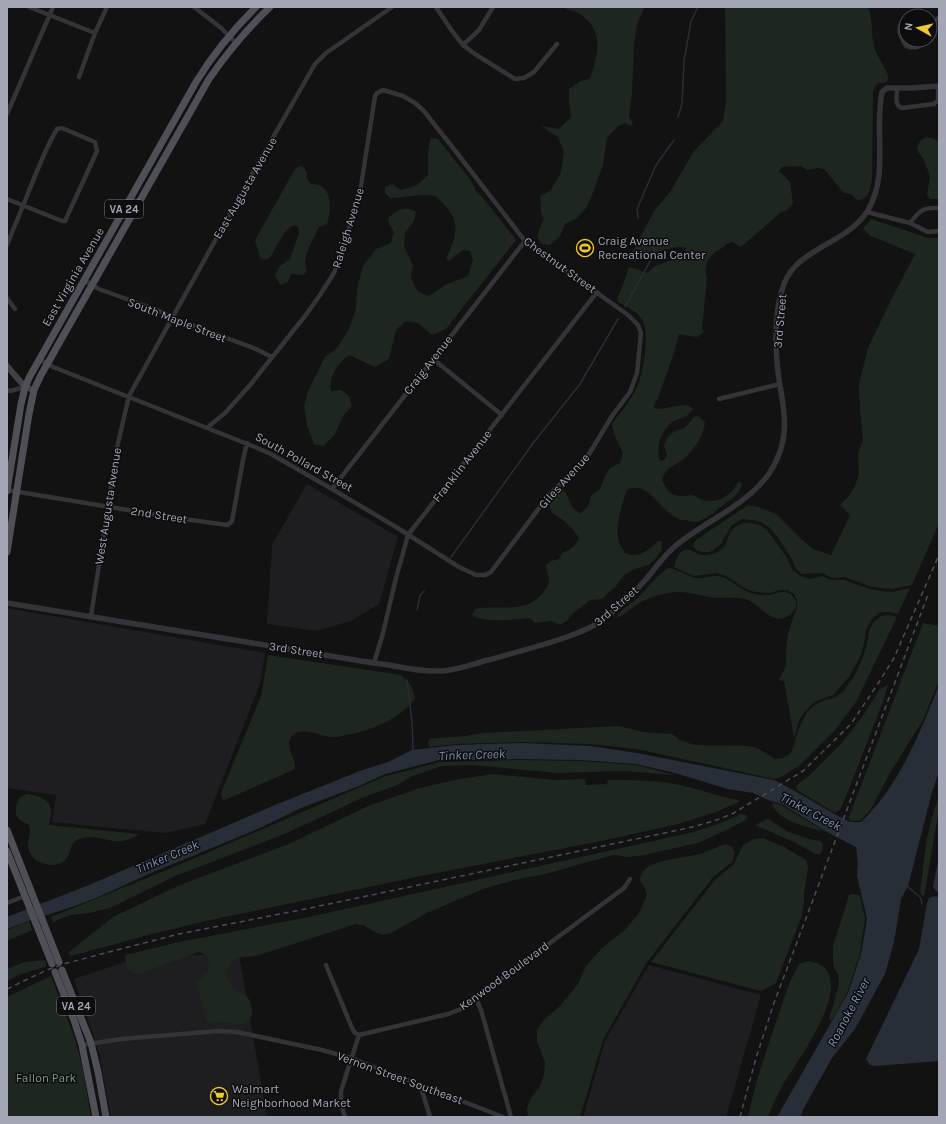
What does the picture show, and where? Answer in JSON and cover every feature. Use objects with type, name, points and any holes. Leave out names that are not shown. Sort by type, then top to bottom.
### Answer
[{"type":"main road","name":"VA 24","points":[[229,35],[256,7]]},
{"type":"main road","name":"VA 24","points":[[236,43],[270,7]]},
{"type":"main road","name":"East Virginia Avenue","points":[[25,387],[39,359],[196,82],[229,35]]},
{"type":"main road","name":"East Virginia Avenue","points":[[34,390],[209,79],[236,43]]},
{"type":"main road","points":[[7,366],[25,387],[34,390]]},
{"type":"main road","name":"VA 24","points":[[7,491],[25,387]]},
{"type":"main road","name":"VA 24","points":[[7,552],[34,390]]},
{"type":"main road","points":[[7,830],[29,899]]},
{"type":"main road","points":[[7,851],[29,899],[55,963]]},
{"type":"main road","name":"VA 24","points":[[96,1117],[82,1045],[58,971],[91,1043],[106,1117]]},
{"type":"street","points":[[29,7],[95,33]]},
{"type":"street","points":[[7,114],[9,106],[53,7]]},
{"type":"street","points":[[79,77],[95,33],[107,7]]},
{"type":"street","points":[[194,7],[229,35],[236,43]]},
{"type":"street","name":"East Augusta Avenue","points":[[128,396],[315,64],[326,53],[392,7]]},
{"type":"street","points":[[436,7],[452,32],[463,45],[511,77],[520,79],[529,76],[557,44]]},
{"type":"street","points":[[463,45],[479,30],[493,7]]},
{"type":"street","points":[[938,86],[938,98],[934,104],[902,108],[897,104],[897,89],[938,86]]},
{"type":"street","name":"3rd Street","points":[[7,603],[424,671],[445,671],[540,646],[591,627],[632,594],[672,548],[749,495],[763,482],[775,465],[784,437],[785,413],[777,355],[780,298],[790,272],[798,263],[851,229],[867,212],[875,196],[879,174],[881,95],[887,88],[897,89]]},
{"type":"street","name":"Raleigh Avenue","points":[[208,427],[225,413],[272,357],[316,301],[338,265],[361,186],[375,96],[380,91],[389,92]]},
{"type":"street","name":"Chestnut Street","points":[[389,92],[410,99],[423,110],[525,241],[597,292],[632,319],[640,329],[641,333],[636,376],[630,392],[624,398]]},
{"type":"street","points":[[7,199],[23,206],[62,221],[65,221],[97,151],[97,145],[94,141],[62,128],[57,129],[23,206],[7,245]]},
{"type":"street","points":[[910,223],[927,207],[939,208]]},
{"type":"street","points":[[867,212],[910,223],[928,232],[939,231]]},
{"type":"street","name":"Craig Avenue","points":[[332,489],[525,241]]},
{"type":"street","name":"South Maple Street","points":[[84,280],[129,301],[157,310],[178,320],[256,349],[272,357]]},
{"type":"street","name":"Franklin Avenue","points":[[374,663],[408,535],[597,292]]},
{"type":"street","points":[[7,298],[15,310]]},
{"type":"street","name":"South Pollard Street","points":[[39,359],[48,365],[208,427],[271,454],[332,489],[459,567],[476,575],[482,576]]},
{"type":"street","points":[[433,359],[502,415]]},
{"type":"street","points":[[719,399],[780,384]]},
{"type":"street","points":[[7,390],[10,391],[25,387]]},
{"type":"street","name":"West Augusta Avenue","points":[[91,616],[118,443],[128,396]]},
{"type":"street","name":"Giles Avenue","points":[[482,576],[491,572],[549,496],[568,476],[583,464],[624,398]]},
{"type":"street","name":"2nd Street","points":[[7,491],[228,525],[232,521],[247,443]]},
{"type":"street","name":"Kenwood Boulevard","points":[[359,1035],[448,1014],[461,1009],[624,888],[630,879]]},
{"type":"street","points":[[7,903],[29,899]]},
{"type":"street","points":[[326,965],[352,1028],[355,1033],[359,1035],[341,1091],[341,1104],[345,1117]]},
{"type":"street","points":[[476,998],[481,1010],[511,1117]]},
{"type":"street","name":"Vernon Street Southeast","points":[[82,1045],[120,1039],[228,1031],[285,1042],[351,1058],[503,1117]]},
{"type":"street","points":[[420,1084],[430,1117]]},
{"type":"shaded area","points":[[307,484],[398,537],[379,604],[351,621],[316,631],[267,624],[272,545]]},
{"type":"shaded area","points":[[7,608],[265,653],[260,684],[205,824],[165,833],[52,822],[56,795],[7,788]]},
{"type":"shaded area","points":[[239,954],[267,1117],[111,1117],[99,1052],[74,979],[143,956]]},
{"type":"shaded area","points":[[649,965],[761,995],[726,1117],[583,1117],[605,1041]]},
{"type":"green space","points":[[562,7],[645,7],[637,24],[634,45],[632,94],[629,117],[633,123],[631,126],[625,123],[618,126],[607,138],[603,165],[586,208],[576,219],[565,224],[560,236],[550,245],[541,244],[537,236],[544,218],[541,214],[540,196],[550,191],[561,173],[564,152],[558,137],[541,126],[559,129],[571,117],[569,89],[580,81],[590,79],[597,52],[596,35],[588,21],[580,14]]},
{"type":"green space","points":[[725,7],[864,7],[869,9],[875,50],[885,69],[888,80],[883,83],[878,83],[873,92],[872,177],[869,192],[865,198],[857,200],[851,194],[844,193],[824,169],[817,168],[807,170],[801,166],[782,167],[779,171],[790,182],[793,203],[787,210],[781,212],[741,247],[732,242],[726,244],[715,252],[707,262],[702,329],[704,332],[697,337],[679,334],[673,356],[654,408],[663,409],[685,405],[690,406],[693,409],[689,414],[670,424],[663,433],[658,450],[660,461],[664,460],[667,455],[664,446],[667,438],[674,432],[687,426],[693,417],[698,416],[705,422],[704,427],[693,450],[682,460],[669,468],[662,480],[668,490],[673,494],[680,496],[692,495],[708,501],[723,498],[732,491],[738,482],[740,482],[742,484],[739,492],[710,516],[695,522],[679,519],[671,514],[648,492],[634,488],[627,490],[618,523],[617,530],[619,542],[625,553],[635,555],[643,553],[658,541],[661,541],[662,549],[649,565],[635,569],[624,575],[616,586],[602,599],[590,600],[572,614],[567,621],[560,625],[552,621],[535,623],[530,618],[492,620],[478,618],[472,615],[475,609],[519,607],[535,600],[542,594],[549,582],[546,565],[551,561],[559,559],[562,553],[572,547],[579,538],[570,526],[550,509],[549,505],[551,499],[561,489],[567,495],[573,508],[581,513],[588,506],[591,496],[600,489],[610,468],[620,463],[623,453],[614,434],[612,424],[636,390],[644,361],[646,341],[644,324],[639,315],[618,302],[617,298],[629,267],[647,273],[655,266],[675,259],[685,252],[686,248],[675,247],[635,261],[631,261],[629,258],[654,211],[670,192],[694,151],[723,121],[726,101]]},
{"type":"green space","points":[[926,137],[933,138],[939,142],[939,199],[930,199],[927,194],[930,176],[924,160],[918,152],[917,147],[920,141]]},
{"type":"green space","points":[[431,138],[438,139],[472,182],[476,191],[516,240],[446,329],[432,335],[418,323],[406,321],[396,330],[389,359],[375,367],[349,355],[341,362],[332,376],[330,386],[331,391],[341,390],[349,396],[352,406],[343,416],[335,434],[324,446],[314,444],[307,425],[304,407],[308,391],[325,357],[337,348],[350,327],[356,308],[357,289],[363,266],[376,249],[391,243],[394,232],[389,224],[388,218],[401,209],[408,209],[416,212],[414,221],[405,233],[404,246],[413,265],[411,278],[418,292],[429,296],[445,285],[468,276],[473,260],[470,251],[463,250],[449,261],[446,258],[454,240],[455,225],[452,214],[440,200],[429,195],[390,198],[385,193],[385,187],[392,184],[401,190],[417,185],[428,175],[428,151]]},
{"type":"green space","points":[[300,166],[307,172],[307,179],[311,184],[318,185],[327,192],[330,204],[329,218],[327,224],[319,227],[308,249],[305,260],[307,270],[304,275],[291,274],[288,282],[280,285],[275,275],[280,266],[290,259],[299,233],[298,227],[293,225],[284,233],[271,256],[266,260],[260,258],[255,240],[295,169]]},
{"type":"green space","points":[[871,219],[928,238],[939,238],[939,523],[912,585],[892,589],[871,587],[845,577],[832,578],[822,573],[802,574],[796,569],[790,556],[770,528],[761,522],[753,520],[742,519],[732,525],[720,545],[710,552],[696,550],[693,546],[696,540],[748,505],[759,507],[776,514],[813,549],[831,555],[850,515],[840,505],[848,497],[855,486],[859,474],[858,454],[863,440],[859,384],[868,348],[915,254],[871,236],[863,229]]},
{"type":"green space","points":[[743,523],[760,525],[768,531],[787,558],[793,571],[801,576],[810,579],[822,576],[832,580],[844,580],[870,589],[881,591],[893,592],[910,588],[898,614],[880,612],[871,620],[866,630],[860,657],[849,677],[833,695],[814,702],[807,709],[800,718],[794,737],[784,681],[779,680],[786,666],[788,633],[797,607],[797,600],[794,594],[787,590],[779,590],[771,593],[755,592],[746,589],[726,576],[716,573],[695,576],[674,567],[677,558],[683,551],[689,550],[703,555],[719,551],[726,544],[733,529]]},
{"type":"green space","points":[[668,568],[675,569],[696,578],[718,576],[729,580],[751,593],[770,595],[786,592],[792,595],[796,602],[796,606],[790,615],[785,618],[778,619],[770,616],[750,601],[742,598],[718,598],[686,592],[676,592],[662,594],[645,600],[616,618],[626,607],[639,597],[663,571]]},
{"type":"green space","points":[[888,615],[897,617],[856,702],[835,730],[800,765],[783,776],[774,779],[637,749],[590,744],[521,742],[456,744],[430,747],[428,743],[429,739],[483,733],[619,726],[643,732],[672,734],[680,740],[694,745],[749,746],[759,749],[775,759],[783,758],[790,754],[798,730],[807,712],[815,705],[825,700],[834,698],[843,692],[853,678],[862,660],[869,631],[873,623],[881,616]]},
{"type":"green space","points":[[923,623],[939,626],[939,681],[923,720],[890,773],[871,809],[860,821],[850,821],[849,817]]},
{"type":"green space","points":[[268,655],[401,675],[411,686],[415,699],[401,713],[384,723],[366,730],[336,737],[329,737],[302,731],[297,732],[290,739],[289,743],[295,769],[225,800],[222,799],[221,793],[261,696]]},
{"type":"green space","points":[[888,685],[884,699],[841,809],[835,813],[797,790],[796,786],[812,773],[842,743],[862,717],[880,689]]},
{"type":"green space","points":[[518,760],[580,761],[636,765],[675,775],[623,771],[557,773],[472,765],[442,766],[413,776],[395,786],[364,797],[287,833],[175,876],[110,908],[89,913],[71,915],[53,922],[51,917],[181,864],[386,776],[440,762]]},
{"type":"green space","points":[[493,774],[555,780],[585,779],[586,785],[607,784],[608,780],[661,782],[741,801],[716,812],[678,824],[206,921],[71,956],[68,953],[113,917],[180,885],[291,843],[368,806],[417,789],[454,780]]},
{"type":"green space","points":[[27,794],[38,796],[48,802],[51,811],[49,825],[139,834],[131,839],[123,841],[91,837],[78,839],[73,844],[68,857],[65,860],[56,865],[45,864],[35,859],[29,851],[29,825],[20,820],[16,815],[19,799],[23,795]]},
{"type":"green space","points":[[939,797],[939,809],[924,897],[920,893],[926,844],[931,820]]},
{"type":"green space","points":[[772,803],[781,805],[824,831],[810,828],[786,818],[774,809]]},
{"type":"green space","points":[[741,814],[747,815],[746,820],[698,843],[644,855],[629,857],[613,855],[483,889],[427,913],[391,933],[382,935],[363,925],[356,924],[256,956],[235,958],[228,967],[227,975],[233,987],[245,995],[250,1001],[252,1013],[247,1023],[211,1023],[206,1018],[196,981],[207,973],[210,965],[208,958],[202,953],[198,952],[142,973],[134,973],[128,969],[125,955],[179,942],[309,917],[694,832],[721,823]]},
{"type":"green space","points":[[768,819],[787,831],[809,839],[820,841],[823,844],[822,851],[820,854],[816,854],[796,843],[755,825]]},
{"type":"green space","points":[[763,838],[784,847],[806,860],[808,868],[801,918],[776,983],[761,991],[651,962],[715,880],[734,864],[743,845],[754,839]]},
{"type":"green space","points":[[726,844],[732,847],[735,853],[732,862],[713,877],[647,962],[603,1040],[580,1117],[528,1117],[527,1108],[531,1098],[539,1088],[544,1075],[545,1063],[537,1041],[537,1030],[544,1020],[560,1006],[578,984],[586,966],[602,948],[625,930],[639,913],[647,895],[645,888],[640,881],[644,870],[659,862],[696,855]]},
{"type":"green space","points":[[849,895],[860,895],[865,919],[860,953],[847,993],[832,1020],[829,1019],[839,984],[838,974],[834,968],[833,946]]},
{"type":"green space","points":[[29,921],[32,930],[7,941],[7,930]]},
{"type":"green space","points":[[45,960],[47,966],[19,975],[7,981],[7,967],[10,968],[24,962]]},
{"type":"green space","points":[[808,961],[824,968],[831,980],[830,997],[823,1016],[802,1055],[784,1083],[768,1117],[748,1117],[756,1083],[789,984],[799,964]]},
{"type":"green space","name":"Fallon Park","points":[[51,976],[75,1039],[83,1070],[91,1117],[7,1117],[7,997]]},
{"type":"water","points":[[939,685],[939,771],[932,792],[908,886],[901,899],[894,942],[885,974],[855,1029],[832,1058],[800,1117],[777,1117],[848,993],[861,954],[867,919],[857,876],[858,863],[856,847],[827,832],[782,804],[768,800],[753,793],[728,789],[675,773],[636,764],[580,760],[439,760],[385,774],[359,786],[301,808],[260,828],[151,873],[96,898],[7,929],[7,917],[89,885],[275,805],[360,771],[388,762],[412,750],[456,745],[521,743],[590,746],[637,753],[774,780],[850,822],[861,822],[887,792],[907,758]]},
{"type":"water","points":[[939,856],[939,892],[933,887]]},
{"type":"water","points":[[934,896],[939,897],[939,1061],[875,1066],[870,1065],[866,1059],[919,949],[927,903],[929,898]]},
{"type":"waterway","points":[[678,117],[682,104],[684,61],[691,21],[698,7]]},
{"type":"waterway","points":[[638,218],[637,209],[656,165],[674,140]]},
{"type":"waterway","points":[[625,307],[655,252],[647,230]]},
{"type":"waterway","points":[[451,557],[534,442],[580,384],[618,319]]},
{"type":"waterway","points":[[417,610],[420,596],[424,591]]},
{"type":"waterway","points":[[407,680],[412,721],[413,751]]},
{"type":"waterway","points":[[907,886],[921,898],[922,904]]},
{"type":"railway","points":[[7,989],[47,970],[67,963],[179,934],[310,908],[688,828],[714,821],[732,814],[803,771],[851,724],[894,658],[939,555]]},
{"type":"railway","points":[[740,1117],[756,1058],[774,1003],[929,592]]},
{"type":"place","name":"Craig Avenue Recreational Center","points":[[585,248]]},
{"type":"place","name":"Walmart Neighborhood Market","points":[[219,1096]]},
{"type":"water label","name":"Tinker Creek","points":[[472,754]]},
{"type":"water label","name":"Tinker Creek","points":[[811,811]]},
{"type":"water label","name":"Tinker Creek","points":[[167,856]]},
{"type":"water label","name":"Roanoke River","points":[[848,1012]]}]
